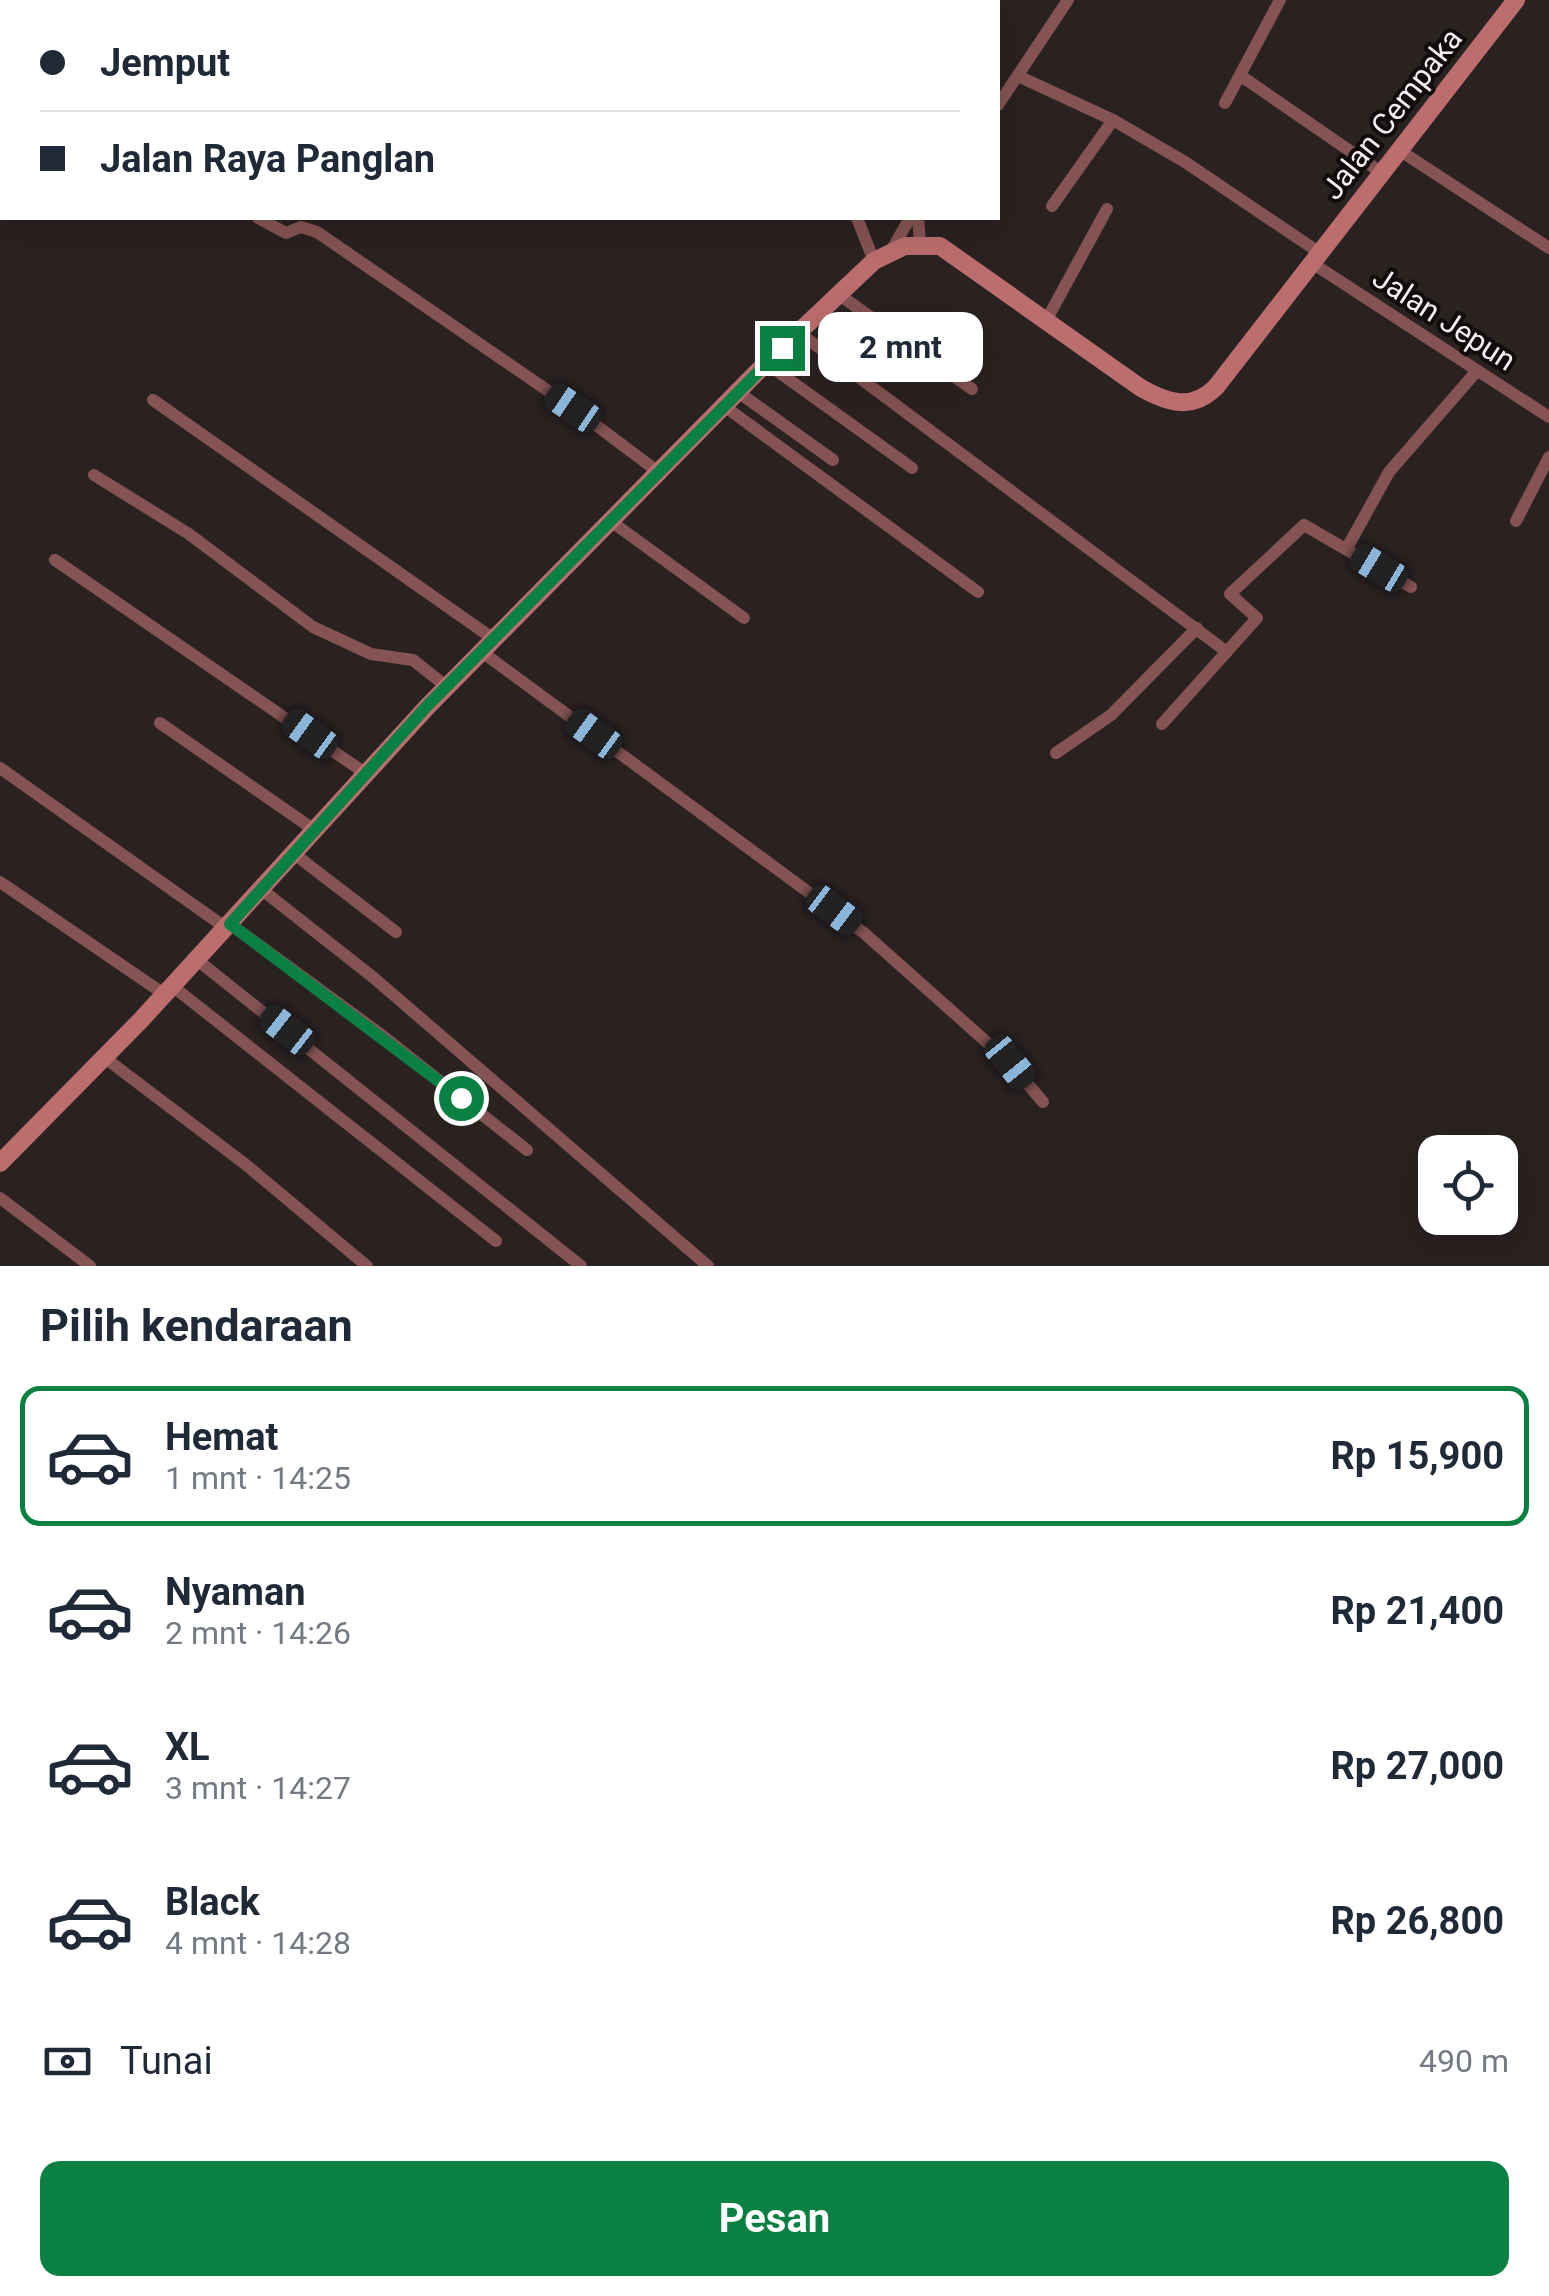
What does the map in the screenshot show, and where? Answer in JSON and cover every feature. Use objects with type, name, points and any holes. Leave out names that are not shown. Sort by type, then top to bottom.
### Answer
[{"type":"street","points":[[1000,102],[1068,0]]},
{"type":"street","points":[[1225,103],[1280,0]]},
{"type":"street","name":"Jalan Cempaka","points":[[1047,319],[1142,388],[1173,402],[1196,402],[1216,387],[1516,0]]},
{"type":"street","name":"Jalan Jepun","points":[[1018,76],[1114,120],[1476,372],[1549,417]]},
{"type":"street","points":[[1242,76],[1382,173]]},
{"type":"street","points":[[1052,206],[1114,120]]},
{"type":"street","points":[[1400,150],[1549,248]]},
{"type":"street","points":[[0,1163],[105,1058],[447,686],[798,332],[874,261],[891,251],[920,243],[953,253],[1047,319],[1107,208]]},
{"type":"street","points":[[262,220],[286,234],[302,228],[317,232],[573,408],[660,474]]},
{"type":"street","points":[[858,220],[874,261]]},
{"type":"street","points":[[891,251],[909,220]]},
{"type":"street","points":[[918,220],[920,243]]},
{"type":"street","points":[[838,294],[972,389]]},
{"type":"street","points":[[798,332],[1226,652]]},
{"type":"street","points":[[766,364],[912,468]]},
{"type":"street","points":[[1347,548],[1389,472],[1476,372]]},
{"type":"street","points":[[738,392],[832,460]]},
{"type":"street","points":[[153,400],[489,646],[864,933],[1010,1062],[1042,1102]]},
{"type":"street","points":[[724,406],[978,592]]},
{"type":"street","points":[[1516,521],[1549,457]]},
{"type":"street","points":[[94,475],[189,534],[313,626],[371,654],[413,660],[447,686]]},
{"type":"street","points":[[612,522],[744,618]]},
{"type":"street","points":[[1162,724],[1257,618],[1230,594],[1304,525],[1411,588]]},
{"type":"street","points":[[55,560],[365,773]]},
{"type":"street","points":[[1056,753],[1111,714],[1197,628]]},
{"type":"street","points":[[160,723],[313,829]]},
{"type":"street","points":[[0,768],[378,1033],[527,1150]]},
{"type":"street","points":[[293,853],[396,932]]},
{"type":"street","points":[[0,882],[168,990],[496,1241]]},
{"type":"street","points":[[261,889],[570,1143],[708,1266]]},
{"type":"street","points":[[196,960],[580,1266]]},
{"type":"street","points":[[105,1058],[245,1164],[367,1266]]},
{"type":"street","points":[[0,1198],[90,1266]]},
{"type":"route","points":[[461,1098],[230,924],[427,706],[782,348]]}]
